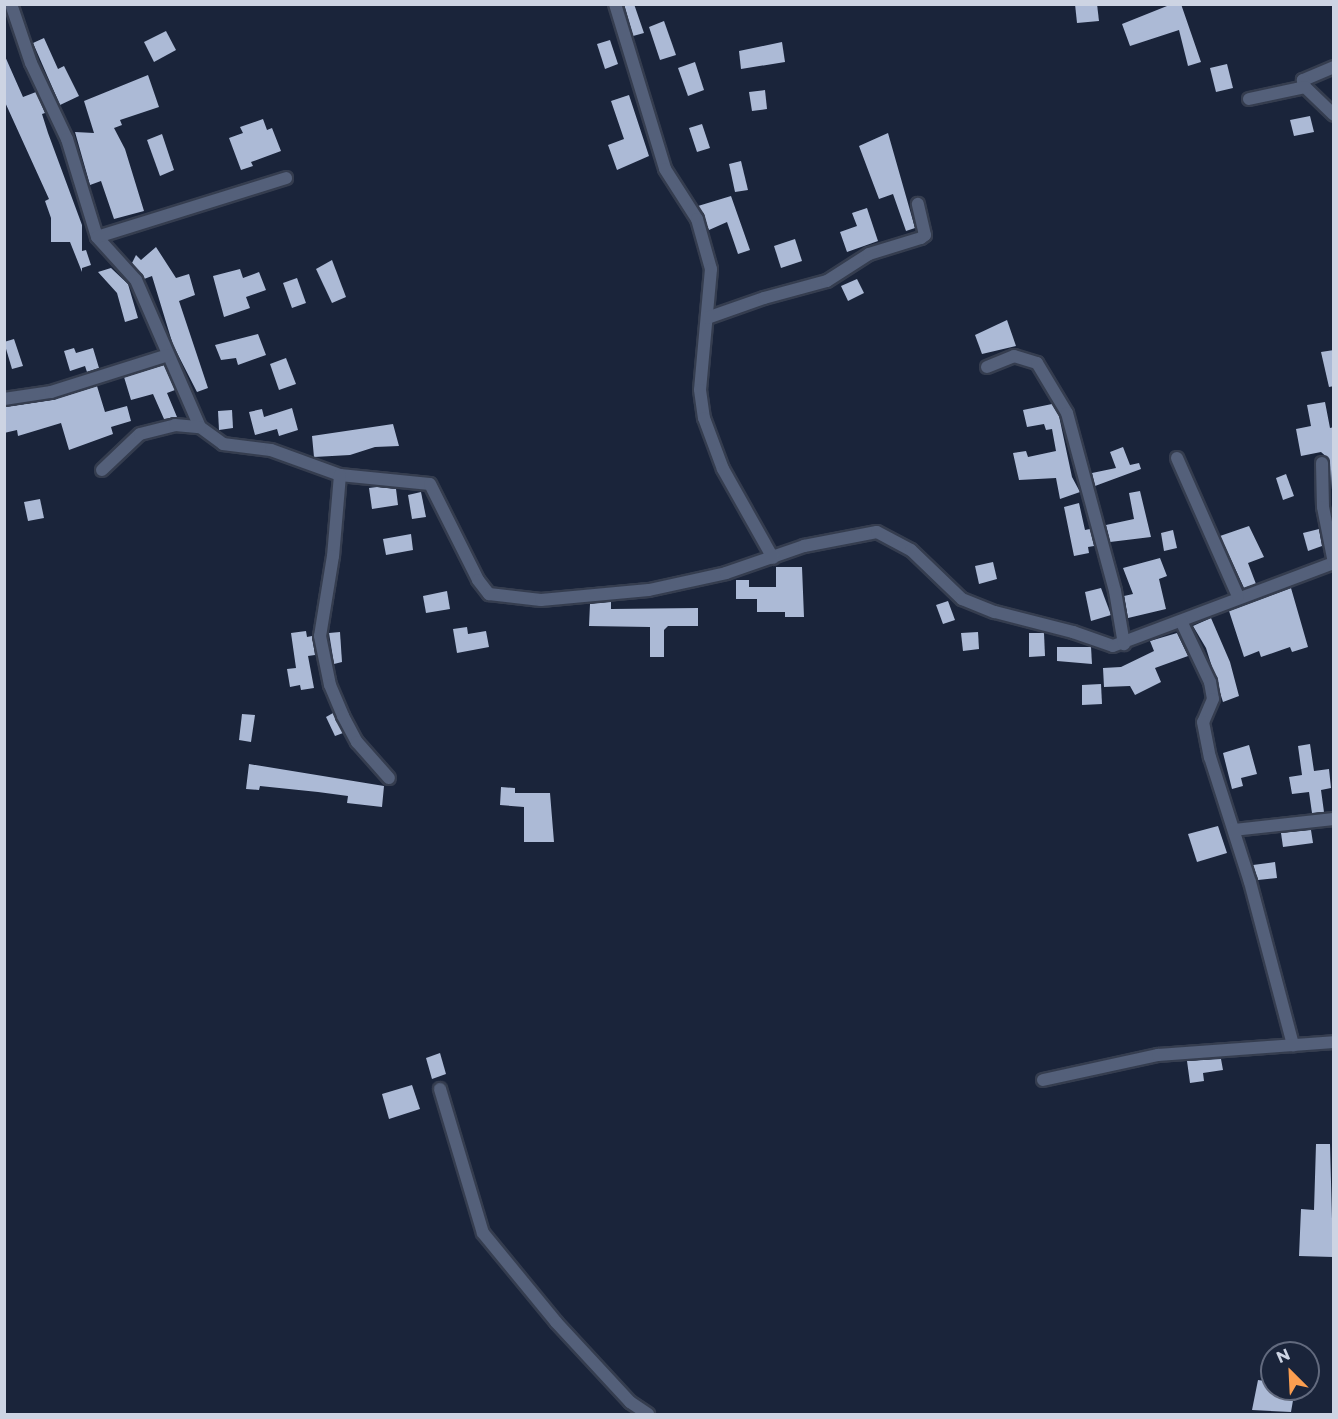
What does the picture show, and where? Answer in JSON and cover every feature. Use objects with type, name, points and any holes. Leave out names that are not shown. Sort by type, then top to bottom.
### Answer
[{"type":"street","points":[[11,4],[32,63],[70,147],[86,211],[97,237],[136,280],[200,427],[223,444],[271,450],[340,475],[400,478],[432,485],[478,580],[489,594],[540,600],[649,590],[773,558],[804,546],[877,532],[911,550],[962,599],[995,612],[1073,632],[1098,644],[1124,644],[1238,596],[1334,563],[1323,507],[1322,463]]},
{"type":"street","points":[[615,4],[665,169],[697,219],[711,269],[700,390],[704,418],[723,468],[773,558]]},
{"type":"street","points":[[1334,67],[1303,80],[1305,87],[1334,115]]},
{"type":"street","points":[[1249,99],[1305,87]]},
{"type":"street","points":[[97,237],[286,178]]},
{"type":"street","points":[[707,318],[764,298],[827,281],[869,254],[921,238],[925,235],[918,204]]},
{"type":"street","points":[[4,399],[51,392],[168,355]]},
{"type":"street","points":[[987,367],[1014,356],[1037,363],[1067,413],[1115,591],[1124,644]]},
{"type":"street","points":[[102,470],[140,434],[175,425],[200,427]]},
{"type":"street","points":[[1177,458],[1238,596]]},
{"type":"street","points":[[340,475],[320,636],[330,685],[343,716],[357,742],[389,778]]},
{"type":"street","points":[[1181,621],[1210,682],[1213,699],[1203,722],[1293,1045]]},
{"type":"street","points":[[1234,830],[1334,819]]},
{"type":"street","points":[[1043,1080],[1158,1054],[1334,1042]]},
{"type":"street","points":[[440,1089],[483,1233],[556,1322],[630,1402],[648,1414]]},
{"type":"building","points":[[624,4],[634,4],[644,33],[633,36]]},
{"type":"building","points":[[1075,4],[1097,4],[1099,21],[1077,23]]},
{"type":"building","points":[[1172,4],[1181,4],[1201,62],[1188,66],[1179,30],[1130,46],[1122,24]]},
{"type":"building","points":[[664,21],[676,55],[660,60],[649,27]]},
{"type":"building","points":[[166,31],[176,50],[154,62],[144,42]]},
{"type":"building","points":[[44,38],[58,69],[64,66],[79,96],[60,105],[33,43]]},
{"type":"building","points":[[610,40],[618,64],[605,69],[597,44]]},
{"type":"building","points":[[782,42],[785,62],[741,69],[739,51]]},
{"type":"building","points":[[4,54],[23,97],[36,92],[45,113],[42,114],[48,133],[82,225],[82,251],[86,250],[91,265],[82,268],[82,272],[70,242],[51,242],[51,218],[45,201],[49,199],[4,100]]},
{"type":"building","points":[[695,62],[704,90],[688,96],[678,68]]},
{"type":"building","points":[[1227,64],[1233,88],[1216,92],[1210,68]]},
{"type":"building","points":[[148,75],[159,107],[120,120],[122,125],[114,128],[125,149],[144,211],[114,219],[101,181],[90,185],[75,132],[94,133],[84,101]]},
{"type":"building","points":[[765,90],[767,109],[752,111],[749,92]]},
{"type":"building","points":[[629,95],[649,156],[617,170],[608,145],[624,139],[611,101]]},
{"type":"building","points":[[1310,116],[1314,132],[1294,136],[1290,120]]},
{"type":"building","points":[[263,119],[267,130],[272,128],[281,151],[251,162],[253,166],[241,170],[229,138],[243,133],[240,127]]},
{"type":"building","points":[[702,124],[710,148],[697,152],[689,128]]},
{"type":"building","points":[[888,133],[915,228],[906,231],[893,194],[879,199],[859,146]]},
{"type":"building","points":[[162,134],[174,170],[160,176],[147,140]]},
{"type":"building","points":[[741,161],[748,190],[735,192],[729,164]]},
{"type":"building","points":[[731,196],[750,250],[738,254],[727,222],[709,230],[698,206]]},
{"type":"building","points":[[867,208],[878,241],[847,252],[840,232],[857,226],[852,213]]},
{"type":"building","points":[[795,239],[802,261],[781,268],[774,246]]},
{"type":"building","points":[[156,247],[176,278],[189,274],[195,295],[179,301],[208,388],[197,392],[173,345],[152,276],[144,279],[132,263],[136,255],[141,260]]},
{"type":"building","points":[[332,260],[346,297],[332,303],[316,269]]},
{"type":"building","points":[[111,268],[128,284],[138,318],[125,322],[117,293],[98,272]]},
{"type":"building","points":[[240,269],[243,278],[259,272],[266,290],[246,297],[250,308],[224,317],[213,276]]},
{"type":"building","points":[[297,278],[306,303],[292,308],[283,283]]},
{"type":"building","points":[[857,279],[864,293],[848,301],[841,286]]},
{"type":"building","points":[[1007,320],[1016,346],[982,354],[975,335]]},
{"type":"building","points":[[258,334],[266,355],[238,365],[236,358],[221,360],[215,345]]},
{"type":"building","points":[[14,339],[23,366],[12,369],[4,342]]},
{"type":"building","points":[[74,348],[76,353],[93,348],[99,368],[87,372],[85,366],[70,371],[64,351]]},
{"type":"building","points":[[1334,350],[1334,386],[1329,387],[1321,352]]},
{"type":"building","points":[[286,358],[296,384],[279,390],[270,364]]},
{"type":"building","points":[[164,365],[175,390],[167,393],[177,417],[164,419],[153,394],[131,400],[124,377]]},
{"type":"building","points":[[97,386],[105,412],[127,406],[131,421],[111,427],[113,434],[69,450],[61,423],[18,436],[17,430],[4,433],[4,407],[52,400]]},
{"type":"building","points":[[1325,402],[1330,428],[1334,427],[1331,490],[1329,459],[1321,452],[1301,456],[1296,429],[1311,426],[1307,405]]},
{"type":"building","points":[[1052,404],[1059,416],[1072,477],[1080,492],[1060,499],[1056,478],[1019,480],[1013,453],[1026,451],[1028,457],[1056,451],[1052,429],[1046,430],[1044,424],[1027,427],[1023,410]]},
{"type":"building","points":[[292,408],[298,430],[279,436],[277,429],[255,435],[249,412],[262,409],[264,417]]},
{"type":"building","points":[[232,410],[233,428],[219,430],[218,411]]},
{"type":"building","points":[[393,424],[399,446],[375,447],[350,455],[314,457],[312,436]]},
{"type":"building","points":[[1123,447],[1130,465],[1139,463],[1141,469],[1095,486],[1092,473],[1116,468],[1110,452]]},
{"type":"building","points":[[1286,474],[1294,496],[1283,500],[1276,478]]},
{"type":"building","points":[[369,488],[396,489],[398,505],[372,509]]},
{"type":"building","points":[[1140,491],[1151,537],[1110,542],[1106,525],[1134,519],[1129,493]]},
{"type":"building","points":[[421,492],[426,517],[412,519],[408,495]]},
{"type":"building","points":[[40,499],[44,518],[28,521],[24,502]]},
{"type":"building","points":[[1079,503],[1085,530],[1090,529],[1094,546],[1088,547],[1089,553],[1074,556],[1064,507]]},
{"type":"building","points":[[1249,526],[1264,557],[1248,563],[1256,584],[1244,588],[1220,536]]},
{"type":"building","points":[[1319,529],[1322,546],[1308,551],[1303,533]]},
{"type":"building","points":[[1173,530],[1177,548],[1164,551],[1161,533]]},
{"type":"building","points":[[411,534],[413,550],[386,555],[383,539]]},
{"type":"building","points":[[1160,558],[1167,576],[1159,579],[1166,609],[1128,618],[1124,596],[1133,594],[1123,568]]},
{"type":"building","points":[[993,562],[997,579],[979,584],[975,566]]},
{"type":"building","points":[[776,567],[802,567],[804,617],[785,617],[785,612],[757,612],[757,599],[736,599],[736,580],[749,580],[749,587],[776,587]]},
{"type":"building","points":[[1101,588],[1111,615],[1091,621],[1085,592]]},
{"type":"building","points":[[1291,588],[1308,647],[1292,652],[1290,647],[1261,657],[1259,651],[1244,657],[1229,611]]},
{"type":"building","points":[[447,591],[450,609],[426,613],[423,596]]},
{"type":"building","points":[[948,601],[955,620],[943,624],[936,605]]},
{"type":"building","points":[[611,602],[611,609],[698,608],[698,626],[668,626],[664,630],[664,657],[650,657],[650,627],[589,626],[590,604]]},
{"type":"building","points":[[1211,618],[1230,662],[1239,696],[1223,702],[1206,648],[1193,626]]},
{"type":"building","points":[[467,627],[468,634],[486,631],[489,647],[457,653],[453,629]]},
{"type":"building","points":[[306,631],[307,637],[312,636],[315,655],[308,656],[314,688],[301,690],[300,685],[290,687],[287,669],[296,668],[291,633]]},
{"type":"building","points":[[340,632],[342,662],[334,664],[329,633]]},
{"type":"building","points":[[978,632],[979,649],[963,651],[961,633]]},
{"type":"building","points":[[1029,633],[1044,633],[1045,656],[1029,657]]},
{"type":"building","points":[[1177,633],[1188,656],[1155,668],[1161,682],[1135,695],[1130,686],[1104,687],[1103,668],[1121,667],[1154,651],[1150,641]]},
{"type":"building","points":[[1057,647],[1091,647],[1092,664],[1057,661]]},
{"type":"building","points":[[1101,684],[1102,704],[1082,705],[1082,685]]},
{"type":"building","points":[[333,713],[343,733],[335,736],[326,717]]},
{"type":"building","points":[[242,714],[255,715],[251,742],[239,740]]},
{"type":"building","points":[[1310,744],[1314,771],[1329,769],[1331,788],[1321,790],[1324,812],[1312,813],[1309,792],[1292,794],[1289,777],[1302,775],[1298,746]]},
{"type":"building","points":[[1249,745],[1257,774],[1241,778],[1243,786],[1232,789],[1223,753]]},
{"type":"building","points":[[249,764],[384,786],[382,807],[347,803],[348,796],[318,792],[260,786],[259,790],[246,789]]},
{"type":"building","points":[[501,787],[515,788],[515,793],[550,793],[554,842],[524,842],[524,807],[500,805]]},
{"type":"building","points":[[1218,826],[1227,853],[1197,862],[1188,834]]},
{"type":"building","points":[[1311,830],[1313,843],[1283,847],[1281,833]]},
{"type":"building","points":[[1275,862],[1277,878],[1258,880],[1253,865]]},
{"type":"building","points":[[440,1053],[446,1074],[432,1079],[426,1058]]},
{"type":"building","points":[[1221,1059],[1223,1070],[1203,1073],[1204,1081],[1190,1083],[1187,1061]]},
{"type":"building","points":[[412,1085],[420,1109],[389,1119],[382,1094]]},
{"type":"building","points":[[1316,1144],[1330,1144],[1333,1257],[1299,1256],[1301,1209],[1314,1210]]},
{"type":"building","points":[[1258,1380],[1260,1380],[1260,1401],[1293,1401],[1291,1412],[1252,1410]]}]
